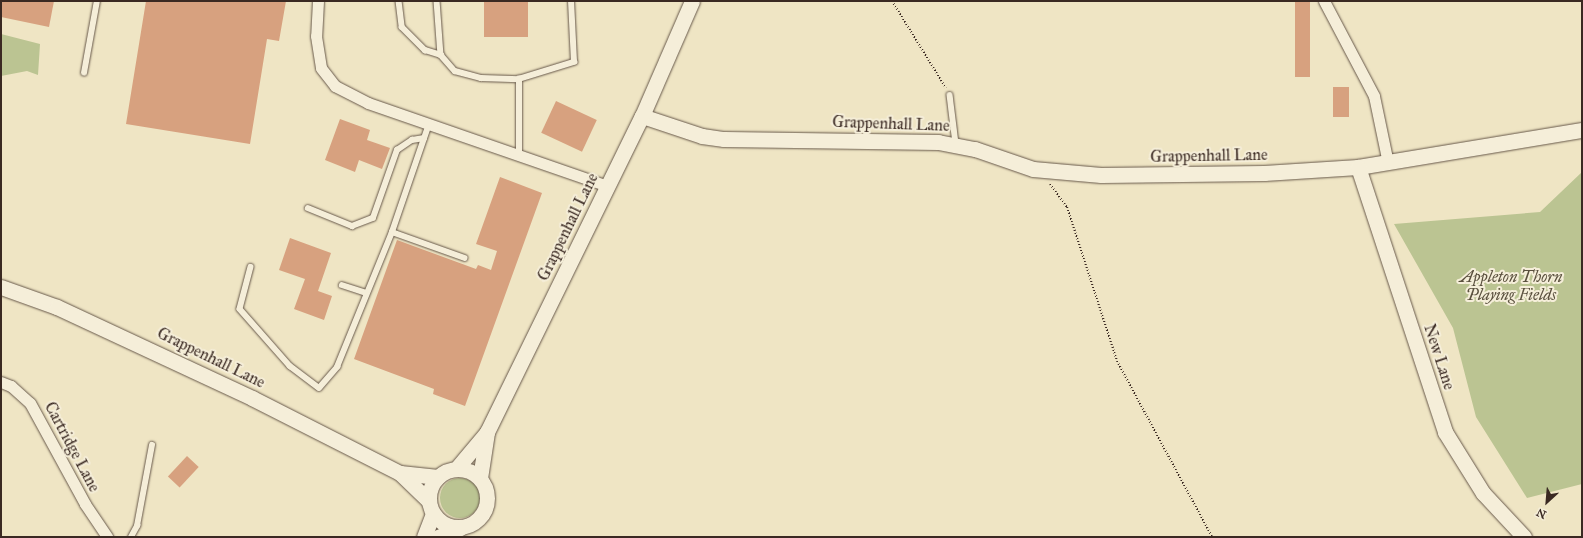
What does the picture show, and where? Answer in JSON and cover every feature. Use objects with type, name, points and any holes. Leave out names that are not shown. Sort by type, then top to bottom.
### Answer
[{"type":"main road","points":[[642,116],[692,1]]},
{"type":"main road","name":"Grappenhall Lane","points":[[456,469],[487,432],[642,116],[702,136],[724,139],[910,141],[956,144],[1051,173],[1181,175],[1358,167],[1582,130]]},
{"type":"main road","name":"New Lane","points":[[1358,167],[1445,432],[1483,494],[1524,537]]},
{"type":"main road","name":"Grappenhall Lane","points":[[1,287],[57,307],[132,340],[400,473],[438,477]]},
{"type":"main road","name":"Grappenhall Lane","points":[[480,478],[487,432]]},
{"type":"main road","points":[[424,537],[431,507],[433,484],[438,477],[456,469],[469,471],[480,478],[485,486],[487,505],[477,521],[438,537]]},
{"type":"main road","name":"Grappenhall Lane","points":[[400,473],[431,507]]},
{"type":"main road","points":[[431,507],[445,524],[460,528]]},
{"type":"street","points":[[318,1],[316,36],[321,68],[336,86],[368,103],[608,186]]},
{"type":"street","points":[[1324,1],[1374,96],[1388,163]]},
{"type":"street","name":"Cartridge Lane","points":[[1,382],[11,386],[30,404],[85,504],[107,537]]},
{"type":"lane","points":[[84,73],[97,1]]},
{"type":"lane","points":[[399,1],[402,27],[425,50],[441,55],[455,71],[481,78],[520,79],[574,62],[571,1]]},
{"type":"lane","points":[[437,1],[441,55]]},
{"type":"lane","points":[[519,154],[520,79]]},
{"type":"lane","points":[[950,95],[956,144]]},
{"type":"lane","points":[[251,267],[240,309],[290,366],[319,388],[337,367],[392,232],[429,124]]},
{"type":"lane","points":[[308,208],[352,226],[373,218],[397,150],[412,140],[424,138]]},
{"type":"lane","points":[[392,232],[465,258]]},
{"type":"lane","points":[[342,285],[366,293]]},
{"type":"lane","points":[[131,537],[137,526],[152,445]]},
{"type":"path","points":[[892,1],[950,95]]},
{"type":"path","points":[[1051,173],[1050,186],[1067,207],[1117,361],[1212,537]]},
{"type":"green space","points":[[1,34],[40,44],[38,75],[27,71],[1,76]]},
{"type":"green space","name":"Appleton Thorn Playing Fields","points":[[1582,172],[1582,484],[1527,498],[1476,417],[1453,328],[1394,224],[1540,212]]},
{"type":"green space","points":[[460,478],[468,480],[474,484],[478,490],[480,498],[478,506],[474,512],[468,516],[460,518],[452,516],[446,512],[442,506],[440,498],[442,490],[446,484],[452,480]]},
{"type":"building","points":[[1,1],[54,1],[49,27],[1,17]]},
{"type":"building","points":[[146,1],[286,1],[279,41],[267,39],[250,144],[126,124]]},
{"type":"building","points":[[484,1],[528,1],[528,37],[484,37]]},
{"type":"building","points":[[1295,1],[1310,1],[1310,77],[1295,77]]},
{"type":"building","points":[[1333,87],[1349,87],[1349,117],[1333,117]]},
{"type":"building","points":[[556,101],[597,120],[582,152],[541,133]]},
{"type":"building","points":[[340,119],[370,130],[367,140],[390,148],[382,169],[359,160],[355,172],[325,160]]},
{"type":"building","points":[[500,177],[542,193],[465,406],[433,394],[434,389],[354,359],[397,240],[476,269],[478,265],[491,270],[497,251],[476,244]]},
{"type":"building","points":[[290,238],[331,253],[318,291],[332,296],[324,320],[294,309],[305,279],[279,270]]},
{"type":"building","points":[[187,456],[199,467],[180,487],[168,476]]}]
